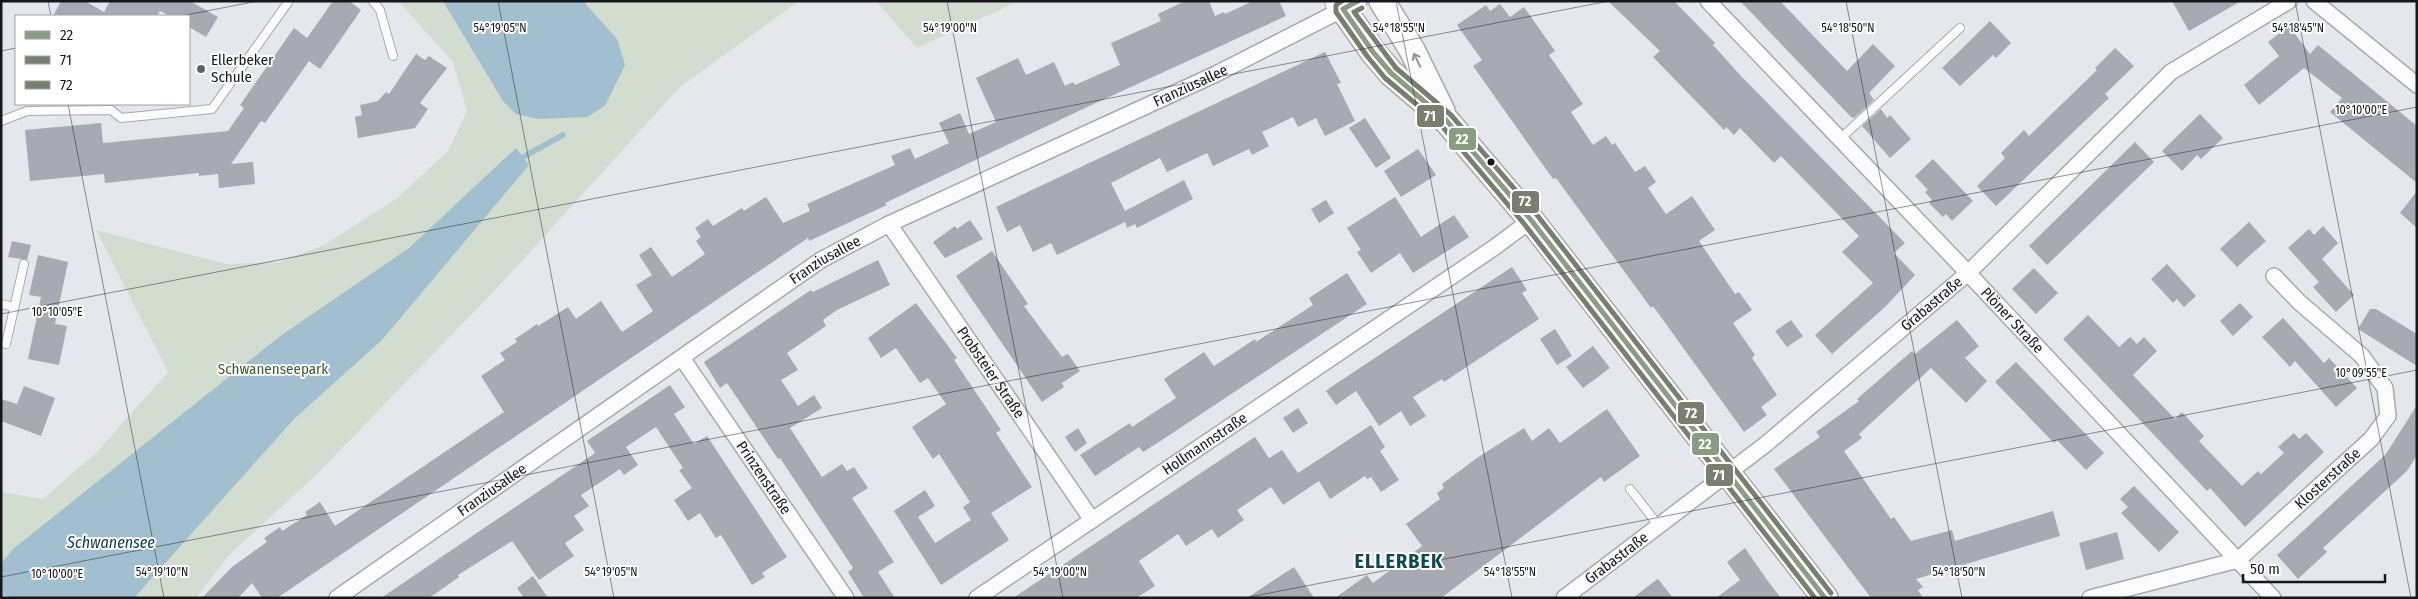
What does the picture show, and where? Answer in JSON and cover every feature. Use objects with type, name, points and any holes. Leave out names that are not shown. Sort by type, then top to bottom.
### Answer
[{"type":"main road","points":[[1382,1],[1412,50],[1446,120]]},
{"type":"main road","points":[[1347,4],[1373,52],[1391,73],[1446,120],[1531,220],[1825,598]]},
{"type":"street","name":"Plöner Straße","points":[[1708,1],[1968,273],[2273,598]]},
{"type":"street","name":"Grabastraße","points":[[1564,598],[1766,444],[1968,273],[2171,72],[2289,1]]},
{"type":"street","points":[[2314,1],[2417,85]]},
{"type":"street","name":"Franziusallee","points":[[338,598],[821,260],[889,224],[1216,74],[1347,4]]},
{"type":"street","name":"Hollmannstraße","points":[[977,598],[1531,220]]},
{"type":"street","name":"Probsteier Straße","points":[[889,224],[1092,520]]},
{"type":"street","name":"Klosterstraße","points":[[2090,598],[2238,560],[2371,439],[2388,416],[2385,388],[2362,356],[2300,302],[2274,276]]},
{"type":"street","name":"Prinzenstraße","points":[[682,358],[846,598]]},
{"type":"lane","points":[[1,121],[26,111],[111,110],[121,118],[212,109],[289,1]]},
{"type":"lane","points":[[373,1],[380,10],[393,56]]},
{"type":"lane","points":[[1840,139],[1960,28]]},
{"type":"lane","points":[[6,344],[24,264]]},
{"type":"lane","points":[[1,304],[14,307]]},
{"type":"lane","points":[[1630,489],[1659,526]]},
{"type":"green space","name":"Schwanenseepark","points":[[398,1],[799,1],[680,87],[499,286],[318,473],[230,554],[196,598],[1,598],[1,492],[43,499],[97,452],[168,372],[96,230],[226,264],[279,262],[324,245],[396,199],[448,151],[467,111],[453,62]]},
{"type":"green space","points":[[876,1],[1019,1],[917,48]]},
{"type":"water","points":[[443,1],[583,1],[617,39],[625,65],[605,106],[587,117],[538,119],[516,114],[503,101]]},
{"type":"water","name":"Schwanensee","points":[[516,148],[529,165],[382,340],[295,418],[134,598],[18,598],[1,595],[1,564],[13,549],[279,337],[409,248]]},
{"type":"building","points":[[61,1],[85,1],[104,12],[110,1],[190,1],[218,17],[206,37],[190,28],[190,15],[168,15],[160,11],[158,15],[54,15]]},
{"type":"building","points":[[333,1],[349,1],[361,10],[320,69],[309,61],[265,123],[261,121],[231,164],[253,162],[255,184],[219,188],[218,174],[199,176],[199,173],[105,183],[104,174],[30,181],[25,130],[101,123],[103,143],[228,131],[244,108],[240,105],[294,28],[307,38]]},
{"type":"building","points":[[1185,1],[1209,1],[1215,16],[1224,12],[1225,14],[1253,1],[1279,1],[1286,16],[1085,108],[885,203],[887,205],[809,241],[808,238],[277,598],[262,598],[252,583],[238,598],[202,598],[232,567],[267,542],[264,538],[280,527],[282,531],[307,515],[305,512],[320,502],[335,526],[504,412],[481,376],[505,360],[500,353],[517,342],[515,339],[537,324],[538,326],[568,307],[576,319],[601,301],[622,332],[653,311],[636,285],[652,275],[639,255],[651,247],[672,277],[705,254],[696,241],[701,237],[695,228],[708,219],[713,226],[742,208],[744,211],[766,197],[783,223],[810,211],[807,204],[895,165],[891,156],[910,148],[915,159],[949,143],[939,123],[960,113],[969,134],[996,122],[976,78],[1018,58],[1026,75],[1054,62],[1065,86],[1073,82],[1075,85],[1120,65],[1111,43],[1161,21],[1158,14]]},
{"type":"building","points":[[1608,1],[1674,1],[1715,43],[1713,45],[1741,76],[1905,243],[1894,253],[1915,275],[1885,307],[1832,354],[1815,335],[1873,283],[1842,252],[1859,236],[1781,156],[1774,163],[1740,128],[1734,135],[1726,127],[1724,130],[1653,57],[1660,51]]},
{"type":"building","points":[[1740,1],[1780,1],[1847,71],[1873,44],[1895,66],[1869,93],[1874,100],[1854,118],[1851,117]]},
{"type":"building","points":[[2172,1],[2241,1],[2189,31]]},
{"type":"building","points":[[1500,4],[1510,17],[1524,7],[1555,51],[1549,55],[1583,104],[1571,112],[1593,145],[1606,136],[1612,145],[1615,143],[1635,172],[1645,166],[1656,182],[1648,188],[1666,214],[1692,196],[1715,230],[1699,241],[1735,294],[1739,292],[1752,310],[1733,323],[1755,355],[1752,358],[1777,395],[1761,407],[1767,415],[1744,432],[1653,306],[1651,308],[1556,178],[1553,179],[1473,66],[1482,60],[1457,25],[1486,5],[1490,11]]},
{"type":"building","points":[[1990,21],[2011,43],[1996,58],[1993,55],[1960,86],[1942,68]]},
{"type":"building","points":[[2289,26],[2310,54],[2318,45],[2417,126],[2417,183],[2330,112],[2342,98],[2304,68],[2259,105],[2244,85],[2279,56],[2268,42]]},
{"type":"building","points":[[2115,48],[2134,66],[2105,94],[2109,98],[1996,206],[1977,186],[2005,158],[2001,153],[2024,130],[2029,136],[2097,70],[2095,68]]},
{"type":"building","points":[[1325,52],[1341,83],[1337,84],[1355,121],[1325,136],[1316,118],[1298,127],[1293,117],[1262,132],[1269,146],[1252,155],[1249,149],[1213,166],[1207,153],[1167,172],[1160,158],[1111,183],[1125,211],[1184,180],[1193,199],[1137,228],[1135,224],[1127,228],[1125,222],[1057,255],[1051,243],[1033,252],[1020,225],[1007,232],[996,207]]},
{"type":"building","points":[[416,54],[425,60],[429,56],[447,68],[420,103],[428,109],[415,128],[358,138],[355,117],[362,115],[360,105],[378,101],[386,92],[389,94]]},
{"type":"building","points":[[1881,109],[1887,118],[1890,115],[1911,139],[1890,158],[1862,126]]},
{"type":"building","points":[[2200,114],[2223,138],[2201,159],[2197,155],[2182,171],[2162,151]]},
{"type":"building","points":[[1365,118],[1391,158],[1376,168],[1349,128]]},
{"type":"building","points":[[2135,142],[2154,162],[2047,265],[2029,246]]},
{"type":"building","points":[[1418,149],[1436,175],[1401,197],[1384,171]]},
{"type":"building","points":[[1933,159],[1973,201],[1952,221],[1946,214],[1943,217],[1929,203],[1932,200],[1925,192],[1928,190],[1915,176]]},
{"type":"building","points":[[2417,191],[2417,228],[2400,213]]},
{"type":"building","points":[[1395,197],[1421,237],[1454,215],[1469,237],[1413,273],[1400,253],[1371,273],[1357,252],[1361,250],[1347,228]]},
{"type":"building","points":[[1326,200],[1334,213],[1319,223],[1311,209]]},
{"type":"building","points":[[970,220],[983,239],[945,258],[933,242],[955,226],[957,229]]},
{"type":"building","points":[[2249,222],[2266,241],[2237,267],[2220,249]]},
{"type":"building","points":[[2323,226],[2338,243],[2322,259],[2354,295],[2336,312],[2313,287],[2319,282],[2288,248],[2309,229],[2314,235]]},
{"type":"building","points":[[12,241],[31,245],[27,260],[8,257]]},
{"type":"building","points":[[992,251],[1028,304],[1024,306],[1062,357],[1068,354],[1080,371],[1062,383],[1064,387],[1042,402],[956,276]]},
{"type":"building","points":[[38,255],[68,262],[55,324],[67,326],[59,365],[28,359],[41,297],[29,295]]},
{"type":"building","points":[[878,260],[890,285],[837,310],[823,320],[826,326],[787,353],[798,370],[781,380],[798,406],[814,395],[822,408],[790,428],[822,477],[842,464],[847,471],[854,467],[868,488],[852,498],[894,562],[878,572],[895,598],[864,598],[848,572],[853,568],[780,458],[778,459],[727,383],[720,388],[704,362],[811,290],[813,292]]},
{"type":"building","points":[[2167,264],[2196,296],[2184,307],[2177,299],[2173,303],[2151,279]]},
{"type":"building","points":[[1512,267],[1527,290],[1522,293],[1539,319],[1444,382],[1442,379],[1413,397],[1426,416],[1410,426],[1401,411],[1379,426],[1356,391],[1336,405],[1326,391],[1331,387]]},
{"type":"building","points":[[2034,268],[2058,293],[2036,314],[2012,289]]},
{"type":"building","points":[[1347,273],[1367,304],[1162,440],[1143,452],[1139,447],[1095,476],[1080,455],[1130,423],[1132,427],[1176,398],[1164,379],[1204,352],[1214,366],[1255,339],[1256,342],[1313,305],[1309,298]]},
{"type":"building","points":[[916,303],[957,358],[954,360],[1001,430],[996,433],[1032,487],[991,513],[1009,540],[941,585],[894,511],[925,490],[935,506],[918,517],[935,543],[971,520],[963,507],[970,502],[939,454],[933,459],[912,427],[946,404],[928,378],[920,383],[896,348],[881,358],[868,338]]},
{"type":"building","points":[[2240,303],[2253,317],[2233,336],[2220,321]]},
{"type":"building","points":[[2370,309],[2376,309],[2417,334],[2417,366],[2358,329]]},
{"type":"building","points":[[2088,315],[2119,347],[2130,337],[2137,344],[2144,337],[2157,351],[2133,375],[2175,419],[2182,412],[2204,436],[2199,441],[2242,486],[2258,471],[2261,474],[2284,453],[2278,447],[2294,433],[2299,439],[2306,433],[2324,452],[2245,527],[2210,488],[2207,491],[2063,339]]},
{"type":"building","points":[[2283,318],[2324,363],[2329,358],[2357,388],[2336,407],[2295,361],[2290,367],[2262,337]]},
{"type":"building","points":[[1791,320],[1803,336],[1787,347],[1775,331]]},
{"type":"building","points":[[1957,320],[1979,346],[1965,358],[1987,381],[1966,403],[1931,368],[1859,434],[1862,438],[1844,451],[1891,519],[1894,517],[1911,541],[1952,530],[1955,541],[2053,511],[2060,536],[1916,579],[1923,587],[1918,590],[1923,598],[1871,598],[1774,469],[1820,437],[1816,432],[1859,401],[1857,399],[1912,351],[1915,354]]},
{"type":"building","points":[[1555,329],[1572,356],[1557,365],[1540,339]]},
{"type":"building","points":[[1593,346],[1610,368],[1583,388],[1566,367]]},
{"type":"building","points":[[2016,362],[2104,453],[2086,470],[2057,440],[2054,443],[1995,382]]},
{"type":"building","points":[[670,385],[685,407],[674,414],[694,444],[707,436],[787,557],[762,573],[765,577],[752,585],[721,535],[716,538],[700,513],[688,521],[674,500],[692,488],[679,470],[683,468],[656,427],[626,447],[638,465],[624,475],[620,469],[581,495],[589,506],[574,516],[584,530],[565,543],[574,556],[539,580],[512,541],[458,575],[459,577],[429,598],[381,598],[595,453],[587,441]]},
{"type":"building","points":[[24,386],[55,398],[41,436],[1,421],[1,399],[17,404]]},
{"type":"building","points":[[2417,405],[2417,455],[2407,471],[2323,548],[2327,552],[2298,579],[2277,555],[2386,454]]},
{"type":"building","points":[[1298,408],[1308,423],[1293,433],[1283,418]]},
{"type":"building","points":[[1607,409],[1640,456],[1604,482],[1601,477],[1441,598],[1335,598],[1367,575],[1373,583],[1422,546],[1406,524],[1440,499],[1437,493],[1444,488],[1442,484],[1477,458],[1524,428],[1532,441],[1549,428],[1560,443]]},
{"type":"building","points":[[1371,425],[1385,447],[1380,451],[1399,480],[1381,492],[1371,477],[1367,479],[1365,476],[1330,499],[1319,481],[1283,505],[1271,487],[1237,510],[1244,520],[1218,538],[1212,529],[1186,546],[1178,534],[1139,561],[1155,586],[1136,598],[1013,598],[1255,437],[1269,458],[1282,450],[1298,473]]},
{"type":"building","points":[[1078,428],[1087,443],[1075,452],[1065,437]]},
{"type":"building","points":[[2134,486],[2179,532],[2159,552],[2121,513],[2128,507],[2120,499]]},
{"type":"building","points":[[2117,532],[2124,559],[2086,570],[2079,543]]},
{"type":"building","points":[[1745,548],[1781,598],[1716,598],[1740,580],[1727,562]]},
{"type":"building","points":[[1294,567],[1314,598],[1247,598]]},
{"type":"building","points":[[533,576],[548,598],[524,598],[517,588]]},
{"type":"building","points":[[1658,579],[1673,598],[1633,598],[1652,583]]},
{"type":"waterway","points":[[523,157],[563,135]]},
{"type":"transit line","name":"71","points":[[1342,1],[1336,5],[1336,12],[1367,56],[1385,78],[1441,125],[1525,225],[1815,598]]},
{"type":"transit line","name":"22","points":[[1358,1],[1343,9],[1373,52],[1391,73],[1446,120],[1531,220],[1825,598]]},
{"type":"transit line","name":"72","points":[[1362,8],[1354,12],[1396,68],[1451,115],[1537,215],[1831,593]]},
{"type":"place","name":"Ellerbeker Schule","points":[[201,69]]},
{"type":"district","name":"ELLERBEK","points":[[1399,561]]}]
